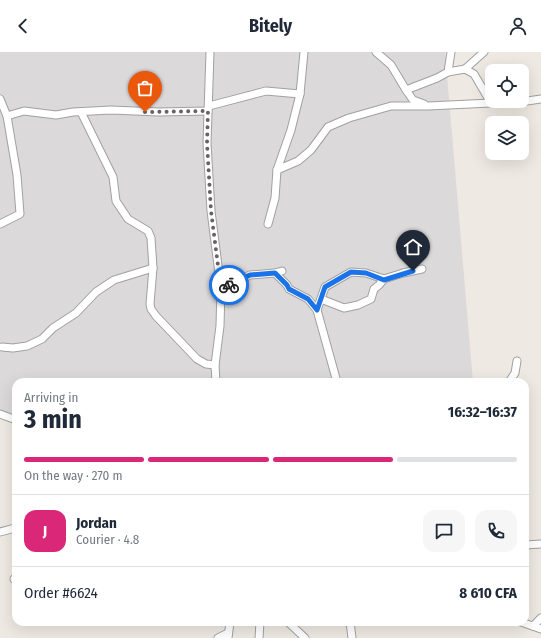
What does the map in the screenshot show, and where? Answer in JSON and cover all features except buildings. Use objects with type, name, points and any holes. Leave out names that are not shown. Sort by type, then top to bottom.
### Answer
[{"type":"street","points":[[210,52],[207,143],[211,211],[221,289],[220,326],[215,365],[216,378]]},
{"type":"street","points":[[268,224],[275,198],[278,170],[291,130],[300,94],[304,52]]},
{"type":"street","points":[[376,52],[391,65],[413,100],[428,106]]},
{"type":"street","points":[[448,72],[451,52]]},
{"type":"street","points":[[406,90],[438,78],[448,72],[465,69],[484,52]]},
{"type":"street","points":[[465,69],[474,74],[485,94]]},
{"type":"street","points":[[7,116],[24,111],[56,115],[111,110],[159,112],[208,109],[266,91],[300,94]]},
{"type":"street","points":[[0,99],[7,116],[17,175],[20,214],[0,224]]},
{"type":"street","points":[[529,101],[541,99]]},
{"type":"street","points":[[278,170],[298,162],[311,150],[328,127],[349,118],[391,106],[485,103]]},
{"type":"street","points":[[81,112],[113,177],[116,201],[128,219],[148,231],[151,238],[151,309],[197,359],[206,364],[215,365]]},
{"type":"street","points":[[2,347],[13,348],[27,346],[42,339],[53,328],[76,313],[96,292],[114,280],[131,276],[152,268]]},
{"type":"street","points":[[321,299],[344,308],[352,307],[371,299],[374,289],[384,280],[403,273],[422,269]]},
{"type":"street","points":[[221,289],[250,275],[279,272],[289,289],[308,299],[317,310],[336,378]]},
{"type":"street","points":[[317,310],[325,287],[351,272],[366,273],[384,280]]},
{"type":"street","points":[[512,378],[515,373],[518,360]]},
{"type":"street","points":[[0,414],[12,418]]},
{"type":"street","points":[[0,532],[12,529]]},
{"type":"street","points":[[529,545],[541,544]]},
{"type":"street","points":[[533,626],[541,618]]},
{"type":"street","points":[[529,625],[541,629]]},
{"type":"street","points":[[218,638],[228,636],[229,626]]},
{"type":"street","points":[[259,638],[260,626]]},
{"type":"street","points":[[292,626],[305,638]]},
{"type":"street","points":[[350,626],[352,638]]},
{"type":"shaded area","points":[[0,52],[445,52],[473,378],[12,378],[12,414],[0,410]]},
{"type":"way so far","points":[[145,112],[208,111],[207,143],[211,211],[221,289],[229,285]]},
{"type":"route","points":[[229,285],[250,275],[275,273],[289,289],[308,299],[317,310],[325,287],[351,272],[366,273],[384,280],[413,271]]}]
